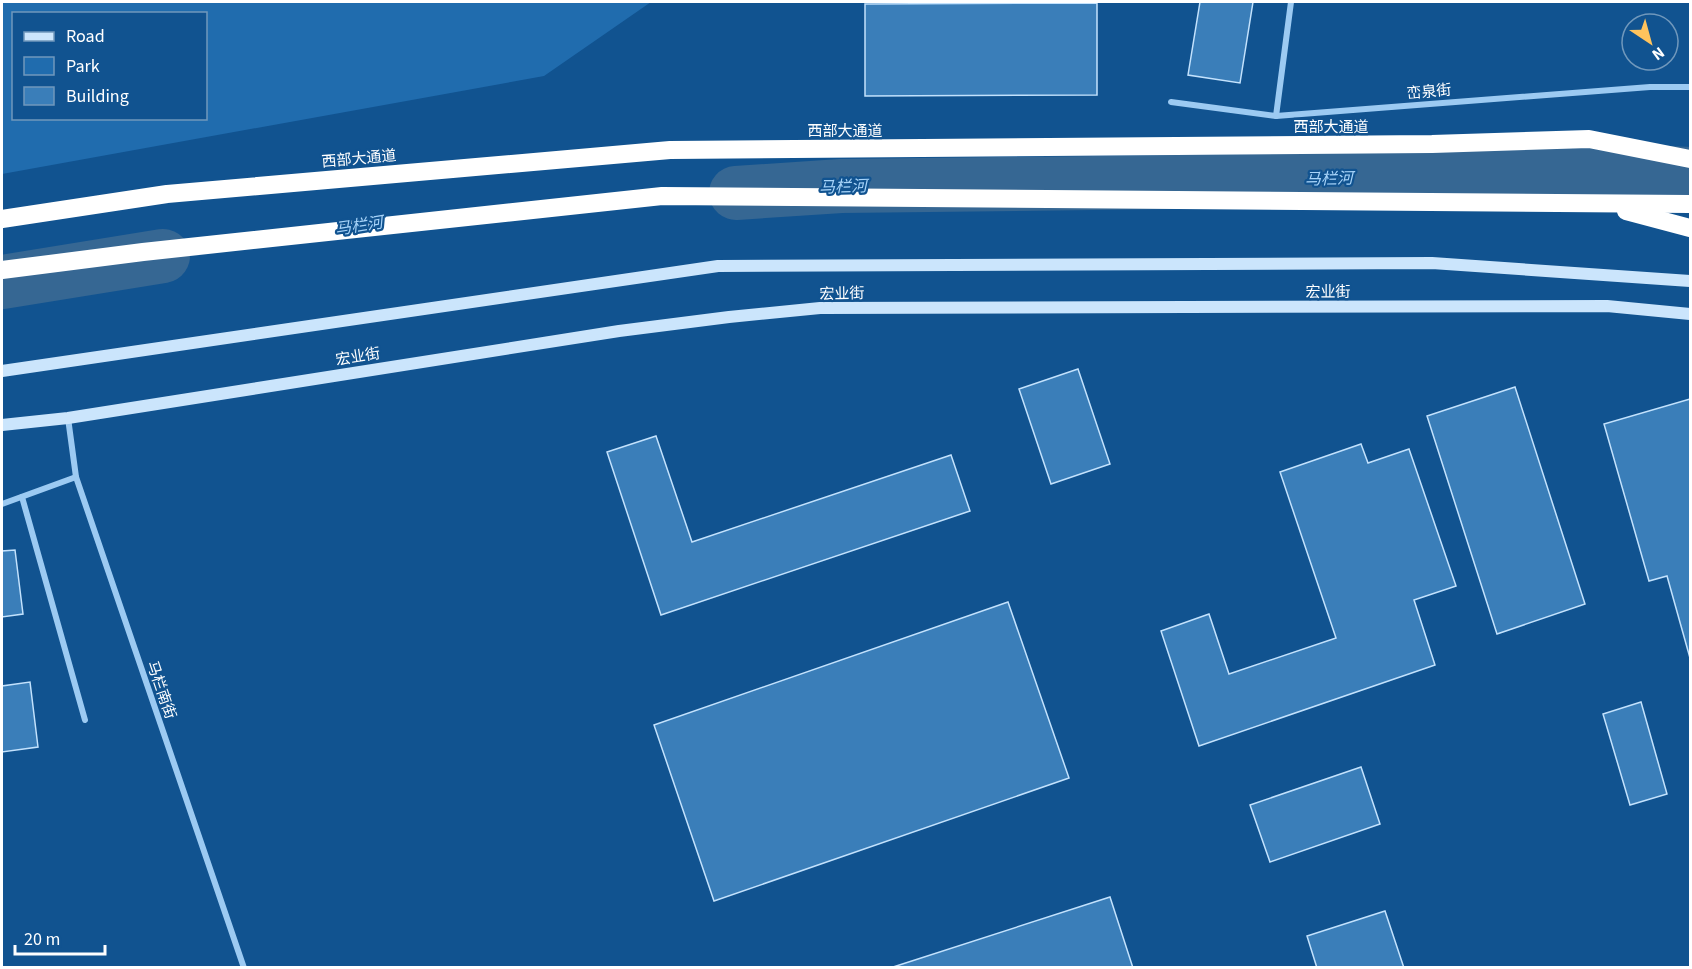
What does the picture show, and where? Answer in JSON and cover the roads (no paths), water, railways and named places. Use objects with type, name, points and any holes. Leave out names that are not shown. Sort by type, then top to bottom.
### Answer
[{"type":"highway","points":[[1589,140],[1690,146]]},
{"type":"highway","name":"西部大通道","points":[[2,219],[167,194],[670,150],[1432,144],[1589,140],[1690,159]]},
{"type":"highway","points":[[2,270],[155,251],[662,196],[1690,204]]},
{"type":"highway","points":[[1599,204],[1690,228]]},
{"type":"main road","name":"宏业街","points":[[2,371],[718,266],[1432,263],[1690,281]]},
{"type":"main road","name":"宏业街","points":[[2,425],[68,418],[619,331],[819,308],[1607,306],[1690,314]]},
{"type":"street","points":[[1276,117],[1291,2]]},
{"type":"street","name":"峦泉街","points":[[1171,102],[1276,117],[1650,87],[1690,87]]},
{"type":"street","name":"马栏南街","points":[[68,418],[76,477],[244,968]]},
{"type":"street","points":[[2,504],[76,477]]},
{"type":"street","points":[[22,497],[85,720]]},
{"type":"waterway","name":"马栏河","points":[[736,193],[841,186],[1424,179],[1649,172],[1690,174]]},
{"type":"waterway","name":"马栏河","points":[[2,282],[163,256]]}]
